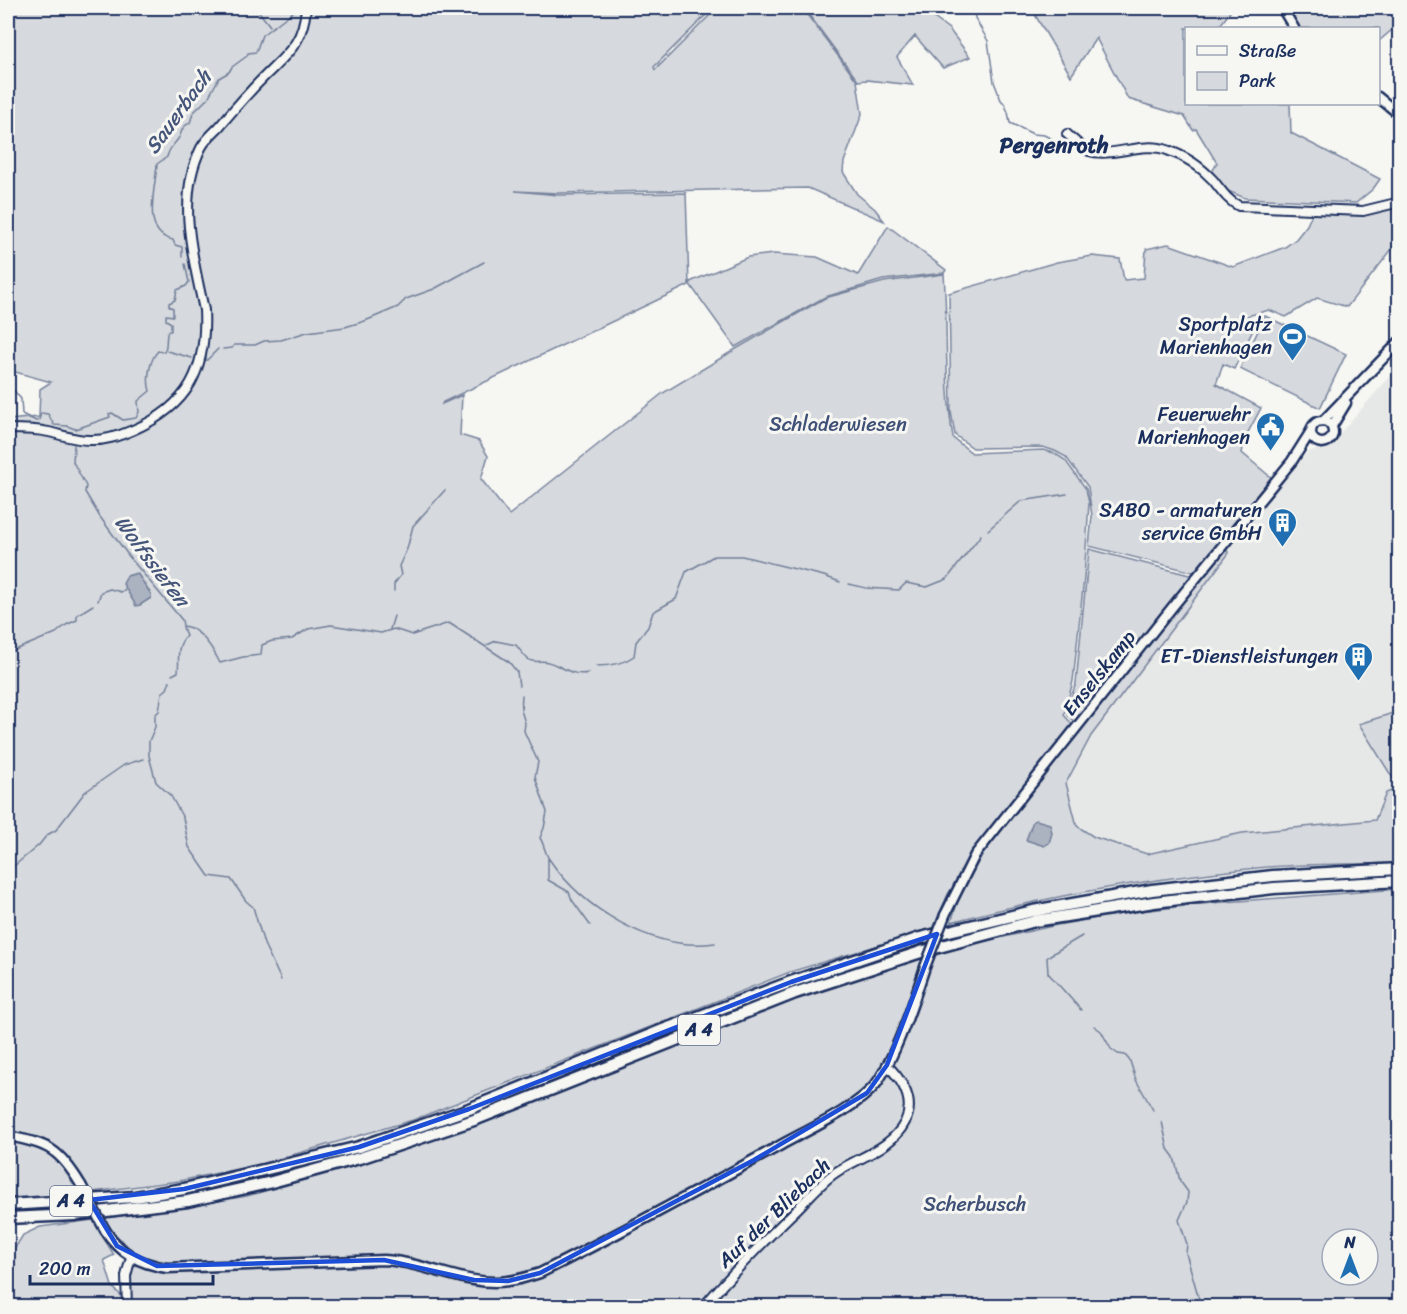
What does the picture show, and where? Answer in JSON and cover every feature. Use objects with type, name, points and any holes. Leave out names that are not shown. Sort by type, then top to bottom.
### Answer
[{"type":"highway","name":"A 4","points":[[8,1205],[135,1197],[265,1171],[359,1147],[470,1109],[663,1030],[791,982],[920,938],[1033,911],[1152,890],[1273,876],[1400,870]]},
{"type":"highway","name":"A 4","points":[[8,1218],[74,1215],[188,1201],[268,1183],[363,1157],[474,1120],[795,993],[924,951],[1035,921],[1155,902],[1274,888],[1400,881]]},
{"type":"main road","points":[[1282,8],[1293,27]]},
{"type":"main road","points":[[1380,99],[1400,116]]},
{"type":"main road","name":"Enselskamp","points":[[131,1257],[149,1265],[179,1269],[364,1260],[396,1261],[474,1280],[508,1281],[540,1273],[575,1256],[826,1120],[867,1093],[887,1065],[945,915],[975,855],[1292,461],[1316,423],[1323,421],[1400,341]]},
{"type":"main road","name":"Enselskamp","points":[[1292,461],[1304,451],[1332,436],[1332,426],[1338,413],[1364,379]]},
{"type":"main road","points":[[1323,421],[1332,426]]},
{"type":"main road","points":[[1311,431],[1314,438],[1320,442]]},
{"type":"main road","points":[[8,1136],[32,1141],[55,1150],[69,1164],[105,1230],[117,1246],[131,1257]]},
{"type":"street","points":[[8,429],[47,432],[81,440],[104,440],[149,423],[167,412],[190,385],[200,360],[205,322],[189,234],[189,196],[196,161],[202,145],[293,48],[301,36],[306,8]]},
{"type":"street","points":[[1067,134],[1087,151],[1103,153],[1129,148],[1164,148],[1192,161],[1229,200],[1239,206],[1363,212],[1400,202]]},
{"type":"street","name":"Auf der Bliebach","points":[[704,1306],[779,1226],[831,1175],[874,1151],[900,1129],[907,1116],[908,1097],[904,1086],[887,1065]]},
{"type":"street","points":[[128,1306],[126,1276],[131,1257]]},
{"type":"highlighted area","points":[[937,934],[887,1065],[867,1093],[754,1160],[540,1273],[508,1281],[474,1280],[384,1260],[157,1266],[117,1246],[89,1200],[184,1189],[359,1147],[469,1109],[791,982]]},
{"type":"shaded area","points":[[1399,366],[1399,711],[1359,724],[1399,788],[1386,793],[1375,820],[1242,833],[1147,854],[1094,837],[1077,826],[1066,783],[1091,736],[1229,552],[1225,548],[1308,452],[1330,445]]},
{"type":"shaded area","points":[[137,573],[151,594],[151,598],[136,606],[123,584],[127,576]]},
{"type":"shaded area","points":[[1033,821],[1050,824],[1052,833],[1049,843],[1044,846],[1026,840]]},
{"type":"green space","name":"Schladerwiesen","points":[[8,8],[713,8],[654,67],[655,70],[717,8],[802,8],[857,81],[862,114],[844,162],[843,172],[857,194],[875,209],[884,221],[808,188],[559,193],[515,191],[559,195],[686,193],[689,285],[442,404],[462,395],[460,435],[479,441],[488,456],[481,479],[509,515],[663,393],[825,298],[884,282],[944,274],[948,397],[953,438],[972,453],[1043,450],[1054,453],[1065,460],[1086,489],[1089,503],[1073,681],[1064,715],[1074,726],[974,855],[948,894],[933,929],[790,972],[413,1120],[261,1164],[179,1181],[60,1196],[8,1199],[8,420],[39,417],[40,389],[51,382],[8,370]]},
{"type":"green space","points":[[804,8],[920,8],[949,29],[970,57],[943,68],[915,36],[897,57],[913,85],[858,81]]},
{"type":"green space","points":[[1031,8],[1233,8],[1219,27],[1185,27],[1185,105],[1290,105],[1291,133],[1380,179],[1373,189],[1356,203],[1245,198],[1228,191],[1212,172],[1217,163],[1196,129],[1193,130],[1184,116],[1128,99],[1096,38],[1071,76]]},
{"type":"green space","points":[[1286,8],[1399,8],[1399,35],[1393,29],[1380,40],[1380,27],[1298,27]]},
{"type":"green space","points":[[1399,205],[1399,240],[1347,307],[1317,298],[1286,317],[1269,310],[1233,320],[1253,330],[1234,369],[1223,364],[1216,384],[1261,408],[1245,438],[1242,453],[1273,479],[1197,573],[1089,546],[1092,516],[1088,487],[1066,457],[1043,447],[973,448],[955,435],[951,412],[949,293],[1057,262],[1092,256],[1120,259],[1124,280],[1144,278],[1146,249],[1168,244],[1233,267],[1285,247],[1296,239],[1312,214],[1365,214]]},
{"type":"green space","points":[[888,226],[946,270],[944,273],[883,280],[825,297],[735,347],[691,286],[690,282],[748,257],[773,254],[817,257],[858,275]]},
{"type":"green space","name":"Sportplatz Marienhagen","points":[[1265,316],[1346,354],[1320,408],[1240,369]]},
{"type":"green space","points":[[1225,548],[1229,553],[1091,736],[1066,783],[1077,826],[1094,837],[1147,854],[1242,833],[1375,820],[1386,793],[1399,788],[1399,863],[1286,866],[1173,878],[1061,896],[951,922],[960,895],[982,855]]},
{"type":"green space","points":[[1089,549],[1193,576],[1075,723],[1067,714],[1076,683]]},
{"type":"green space","points":[[1399,711],[1399,788],[1359,724]]},
{"type":"green space","name":"Scherbusch","points":[[1399,889],[1399,1306],[129,1306],[133,1251],[112,1231],[104,1218],[247,1196],[364,1163],[477,1125],[796,997],[925,955],[1057,925],[1132,912],[1212,903]]},
{"type":"green space","points":[[93,1220],[114,1255],[104,1260],[112,1286],[123,1298],[123,1306],[8,1306],[8,1259],[23,1235],[40,1227]]},
{"type":"waterway","points":[[256,8],[270,26]]},
{"type":"waterway","name":"Sauerbach","points":[[182,257],[182,247],[163,236],[156,229],[153,219],[157,164],[167,157],[183,128],[190,123],[193,113],[208,98],[219,78],[229,72],[248,53],[256,52],[262,35],[298,8]]},
{"type":"waterway","points":[[967,8],[974,11],[975,18],[988,41],[994,82],[1008,112],[1010,123],[1033,134],[1044,135],[1052,139]]},
{"type":"waterway","points":[[223,349],[232,348],[234,345],[255,345],[264,341],[281,340],[307,332],[345,327],[365,321],[398,307],[406,299],[434,289],[484,262]]},
{"type":"waterway","name":"Sauerbach","points":[[76,429],[110,417],[109,414],[112,413],[123,420],[136,418],[139,412],[138,401],[150,391],[149,375],[153,359],[158,351],[164,352],[168,331],[171,331],[171,323],[166,320],[166,315],[173,316],[173,308],[169,306],[169,303],[175,300],[177,290],[189,282],[185,264]]},
{"type":"waterway","points":[[203,361],[218,349]]},
{"type":"waterway","points":[[167,351],[192,358]]},
{"type":"waterway","points":[[8,379],[13,382],[11,387],[21,399],[22,414],[36,421],[39,420],[41,413],[48,414],[54,425],[75,429]]},
{"type":"waterway","name":"Wolfssiefen","points":[[74,445],[73,462],[86,486],[85,492],[100,517],[131,559],[182,620],[183,626],[200,635],[220,663],[261,655],[262,645],[272,641],[292,639],[308,629],[331,625],[381,633],[394,629],[412,635],[449,623],[509,662],[517,672],[519,686]]},
{"type":"waterway","points":[[394,591],[394,584],[401,575],[399,566],[407,549],[413,526],[445,490]]},
{"type":"waterway","points":[[988,530],[1021,501],[1067,494]]},
{"type":"waterway","points":[[849,584],[866,588],[899,590],[906,583],[927,587],[947,579],[981,535]]},
{"type":"waterway","points":[[596,666],[616,664],[634,656],[636,642],[648,627],[653,612],[676,599],[686,572],[714,556],[742,556],[840,582]]},
{"type":"waterway","points":[[98,601],[101,592],[110,589],[121,592],[126,589]]},
{"type":"waterway","points":[[8,653],[56,633],[77,620],[77,615],[93,605]]},
{"type":"waterway","points":[[390,629],[394,616]]},
{"type":"waterway","points":[[172,675],[178,672],[179,649],[186,636],[183,627]]},
{"type":"waterway","points":[[487,645],[496,641],[516,645],[529,660],[548,662],[577,674],[589,673]]},
{"type":"waterway","points":[[170,681],[167,689],[162,693],[159,711],[155,715],[155,727],[149,741],[149,756],[156,782],[171,796],[183,818],[189,847],[209,876],[231,879],[253,907],[264,944],[281,980]]},
{"type":"waterway","name":"Wolfssiefen","points":[[522,695],[521,710],[525,723],[524,731],[538,762],[535,777],[547,812],[540,838],[549,859],[563,877],[600,910],[644,934],[668,941],[691,944],[715,943]]},
{"type":"waterway","points":[[8,871],[39,845],[47,835],[56,830],[85,792],[124,765],[143,759]]},
{"type":"waterway","points":[[548,858],[548,880],[569,892],[590,925]]},
{"type":"waterway","points":[[1081,1010],[1048,973],[1047,958],[1082,936]]},
{"type":"waterway","points":[[1094,1026],[1101,1031],[1111,1049],[1118,1054],[1125,1055],[1130,1061],[1136,1080],[1153,1110]]},
{"type":"waterway","points":[[1162,1122],[1168,1149],[1174,1157],[1180,1181],[1188,1192],[1187,1202],[1179,1220],[1187,1244],[1186,1253],[1199,1299],[1198,1306]]},
{"type":"place","name":"Sportplatz Marienhagen","points":[[1293,362]]},
{"type":"place","name":"Feuerwehr Marienhagen","points":[[1271,452]]},
{"type":"place","name":"SABO - armaturen service GmbH","points":[[1283,548]]},
{"type":"place","name":"ET-Dienstleistungen","points":[[1359,682]]},
{"type":"district","name":"Pergenroth","points":[[1054,145]]}]
